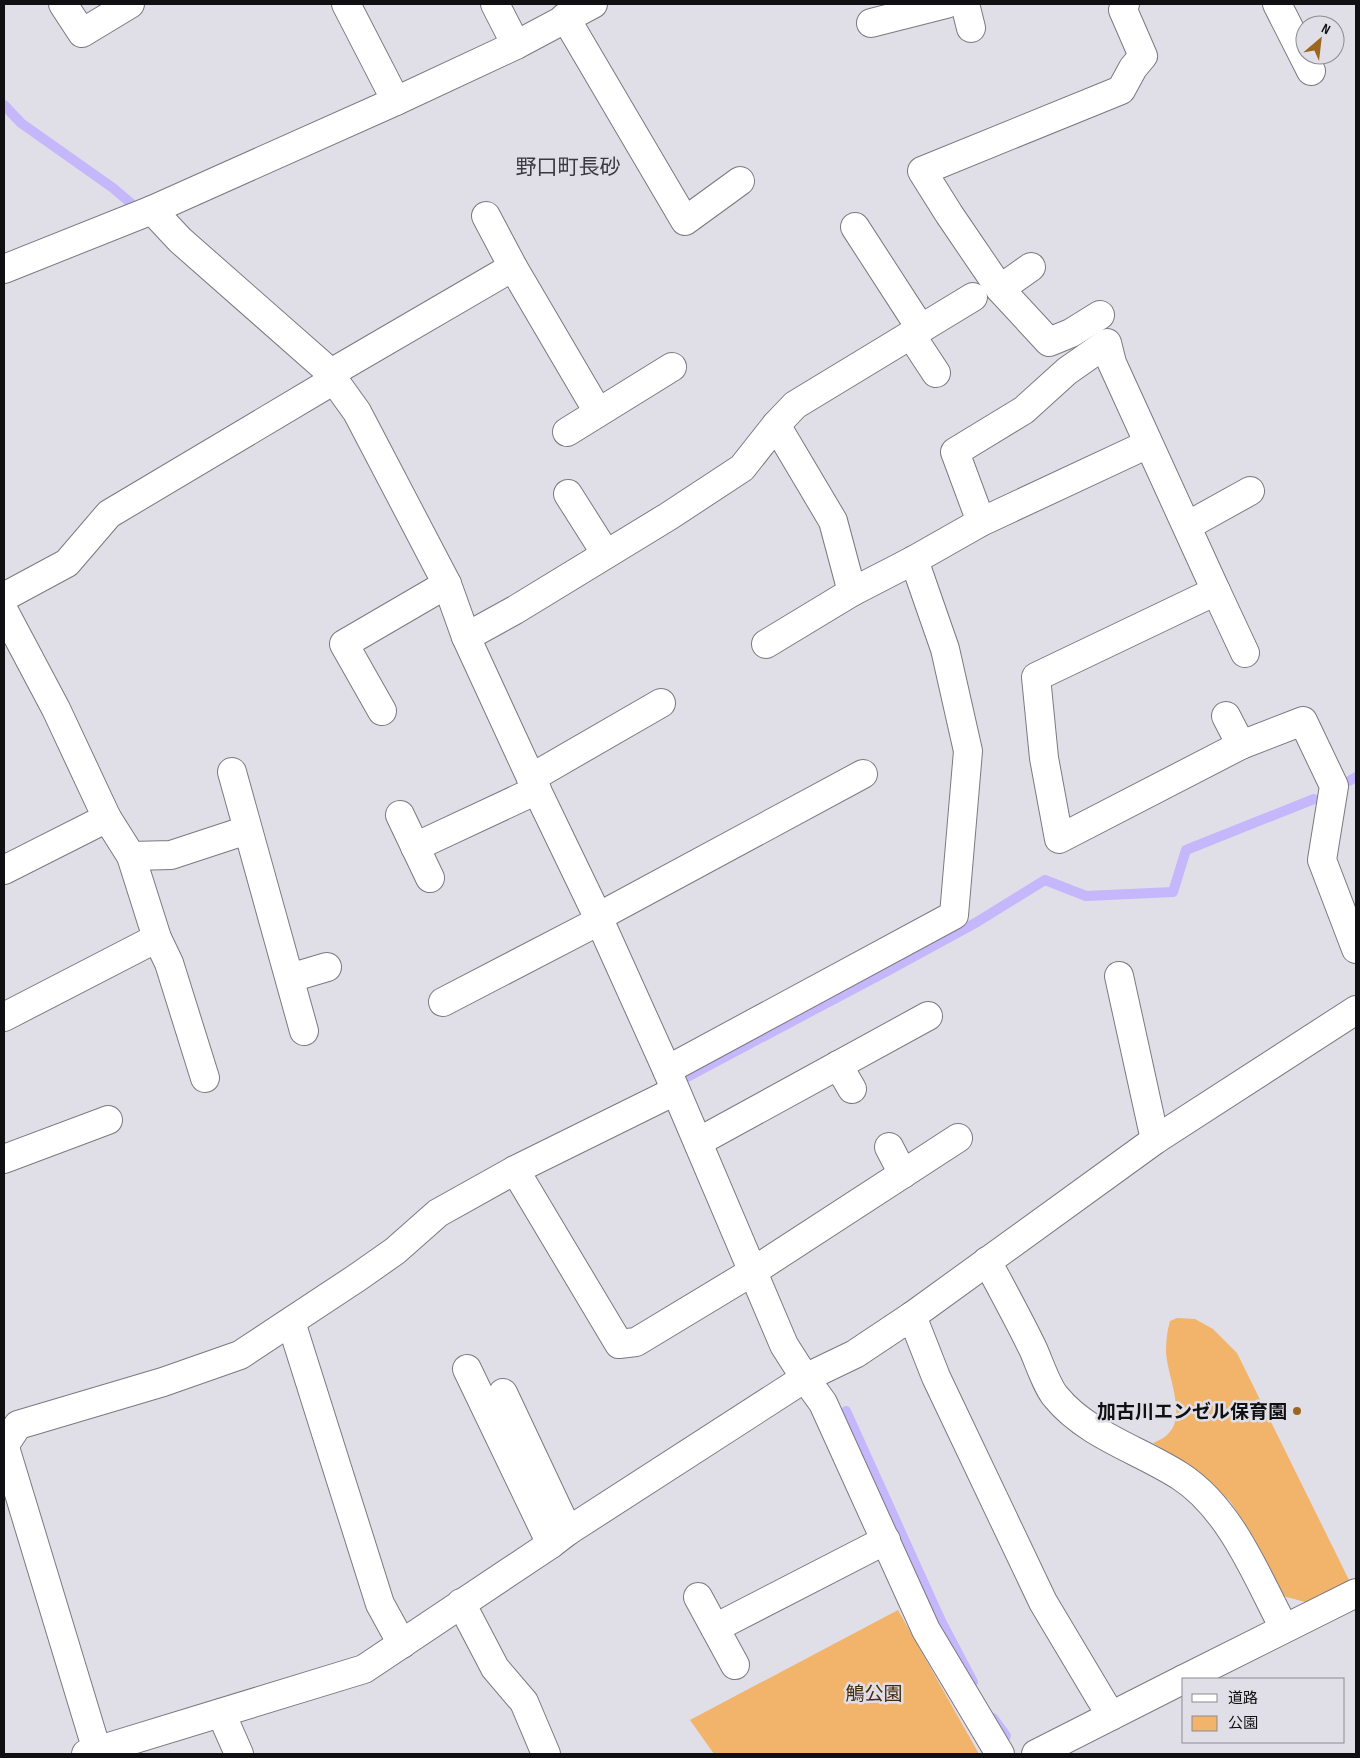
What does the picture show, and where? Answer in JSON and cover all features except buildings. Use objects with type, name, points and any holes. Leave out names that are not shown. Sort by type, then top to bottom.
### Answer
[{"type":"street","points":[[63,4],[82,33],[130,4]]},
{"type":"street","points":[[346,4],[396,101]]},
{"type":"street","points":[[495,4],[516,45]]},
{"type":"street","points":[[4,269],[152,210],[396,101],[516,45],[565,17],[593,4]]},
{"type":"street","points":[[871,23],[946,4]]},
{"type":"street","points":[[1100,315],[1071,333],[1049,342],[1000,290],[948,214],[922,171],[1120,90],[1133,68],[1143,56],[1123,10],[1125,4]]},
{"type":"street","points":[[1277,4],[1311,71]]},
{"type":"street","points":[[565,17],[685,221],[740,181]]},
{"type":"street","points":[[152,210],[180,240],[333,377],[357,412],[446,584],[466,637],[599,919],[671,1081],[784,1345],[823,1403],[926,1630],[1000,1754]]},
{"type":"street","points":[[486,216],[513,267],[598,412]]},
{"type":"street","points":[[855,227],[916,332],[936,373]]},
{"type":"street","points":[[4,597],[67,563],[109,514],[513,267]]},
{"type":"street","points":[[1000,290],[1031,267]]},
{"type":"street","points":[[466,637],[515,610],[669,516],[742,468],[776,425],[795,405],[973,297]]},
{"type":"street","points":[[981,522],[955,452],[1024,410],[1067,371],[1107,343],[1112,363],[1148,444],[1245,653]]},
{"type":"street","points":[[567,432],[672,367]]},
{"type":"street","points":[[776,425],[833,521],[852,592]]},
{"type":"street","points":[[766,644],[852,592],[981,522],[1148,444]]},
{"type":"street","points":[[1187,526],[1250,491]]},
{"type":"street","points":[[568,494],[606,554]]},
{"type":"street","points":[[914,560],[945,649],[968,751],[954,916],[438,1214],[395,1252],[240,1355],[164,1382],[18,1425],[4,1445],[94,1753],[364,1668],[560,1537],[805,1378],[855,1354],[912,1316],[1155,1140],[1356,1010]]},
{"type":"street","points":[[382,711],[344,644],[446,584]]},
{"type":"street","points":[[1216,591],[1036,677],[1044,758],[1059,839],[1240,745],[1303,721],[1334,786],[1322,860],[1356,949]]},
{"type":"street","points":[[4,612],[56,709],[107,818],[131,856],[157,938],[169,963],[205,1078]]},
{"type":"street","points":[[415,847],[534,784],[661,703]]},
{"type":"street","points":[[1226,716],[1240,745]]},
{"type":"street","points":[[232,772],[304,1031]]},
{"type":"street","points":[[443,1002],[863,774]]},
{"type":"street","points":[[400,815],[430,878]]},
{"type":"street","points":[[4,870],[107,818]]},
{"type":"street","points":[[131,856],[171,855],[248,830]]},
{"type":"street","points":[[4,1017],[157,938]]},
{"type":"street","points":[[290,978],[327,967]]},
{"type":"street","points":[[1119,976],[1155,1140]]},
{"type":"street","points":[[698,1142],[928,1016]]},
{"type":"street","points":[[838,1065],[852,1089]]},
{"type":"street","points":[[4,1159],[108,1120]]},
{"type":"street","points":[[515,1170],[619,1344],[636,1342],[752,1272],[958,1138]]},
{"type":"street","points":[[889,1147],[903,1174]]},
{"type":"street","points":[[987,1262],[1033,1349],[1054,1396],[1094,1429],[1182,1477],[1209,1501],[1234,1534],[1284,1628]]},
{"type":"street","points":[[912,1316],[936,1377],[1043,1602],[1111,1716]]},
{"type":"street","points":[[291,1322],[380,1604],[402,1644]]},
{"type":"street","points":[[467,1369],[560,1537]]},
{"type":"street","points":[[503,1392],[560,1537]]},
{"type":"street","points":[[715,1628],[886,1540]]},
{"type":"street","points":[[1186,1678],[1356,1593]]},
{"type":"street","points":[[698,1597],[735,1665]]},
{"type":"street","points":[[461,1603],[495,1668],[524,1702],[546,1754]]},
{"type":"street","points":[[1036,1754],[1182,1680]]},
{"type":"street","points":[[221,1713],[239,1754]]},
{"type":"green space","points":[[1177,1318],[1195,1319],[1213,1329],[1237,1353],[1349,1580],[1305,1602],[1283,1596],[1254,1538],[1230,1501],[1191,1467],[1153,1443],[1167,1435],[1173,1427],[1176,1418],[1175,1396],[1166,1352],[1170,1321]]},
{"type":"green space","name":"鵤公園","points":[[898,1610],[979,1754],[714,1754],[690,1720]]},
{"type":"waterway","points":[[4,105],[21,123],[113,188],[133,205]]},
{"type":"waterway","points":[[1349,781],[1356,777]]},
{"type":"waterway","points":[[687,1077],[977,922],[1045,880],[1086,896],[1173,892],[1186,850],[1314,799]]},
{"type":"waterway","points":[[846,1411],[941,1621],[973,1682]]},
{"type":"waterway","points":[[993,1718],[1006,1736]]},
{"type":"place","name":"加古川エンゼル保育園","points":[[1297,1411]]},
{"type":"district","name":"野口町長砂","points":[[568,167]]}]
